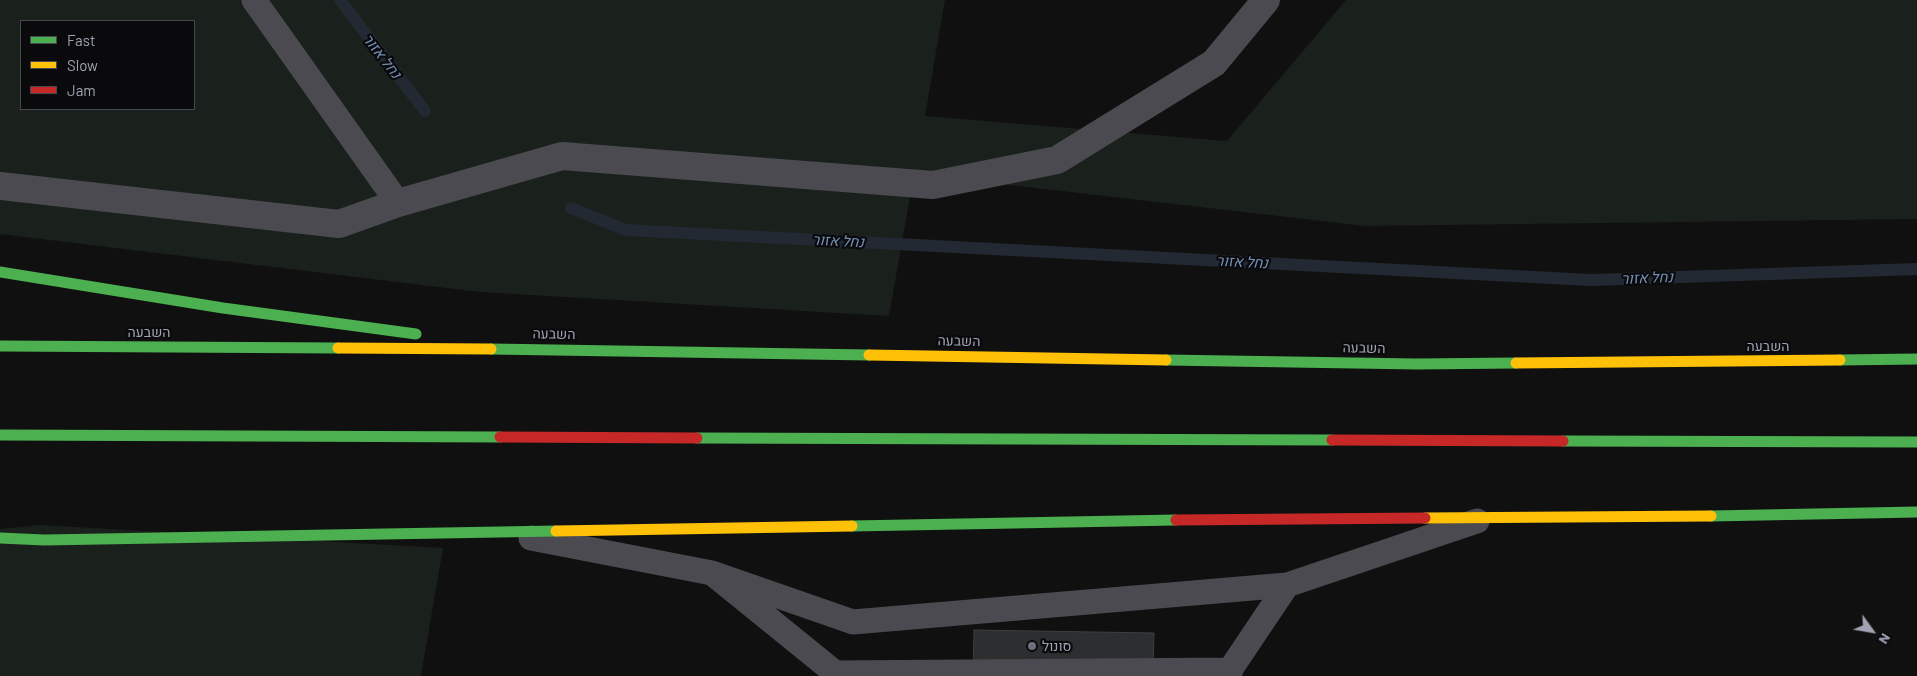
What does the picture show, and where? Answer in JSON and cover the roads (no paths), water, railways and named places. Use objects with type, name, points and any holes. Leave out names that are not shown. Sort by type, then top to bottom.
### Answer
[{"type":"highway","points":[[0,272],[222,308],[524,349]]},
{"type":"highway","name":"השבעה","points":[[0,346],[524,349],[1416,364],[1917,360]]},
{"type":"highway","points":[[0,435],[1917,442]]},
{"type":"highway","points":[[0,539],[44,540],[1917,512]]},
{"type":"street","points":[[0,186],[339,224],[398,202],[562,156],[933,184],[1058,160],[1214,63],[1266,0]]},
{"type":"lane","points":[[254,0],[398,202]]},
{"type":"lane","points":[[497,532],[712,573],[853,622],[1287,585],[1491,517]]},
{"type":"lane","points":[[712,573],[836,674],[1228,673],[1287,585]]},
{"type":"waterway","name":"נחל אזור","points":[[340,0],[425,111]]},
{"type":"waterway","name":"נחל אזור","points":[[571,208],[626,230],[1591,280],[1917,269]]},
{"type":"place","name":"סונול","points":[[1032,646]]}]
